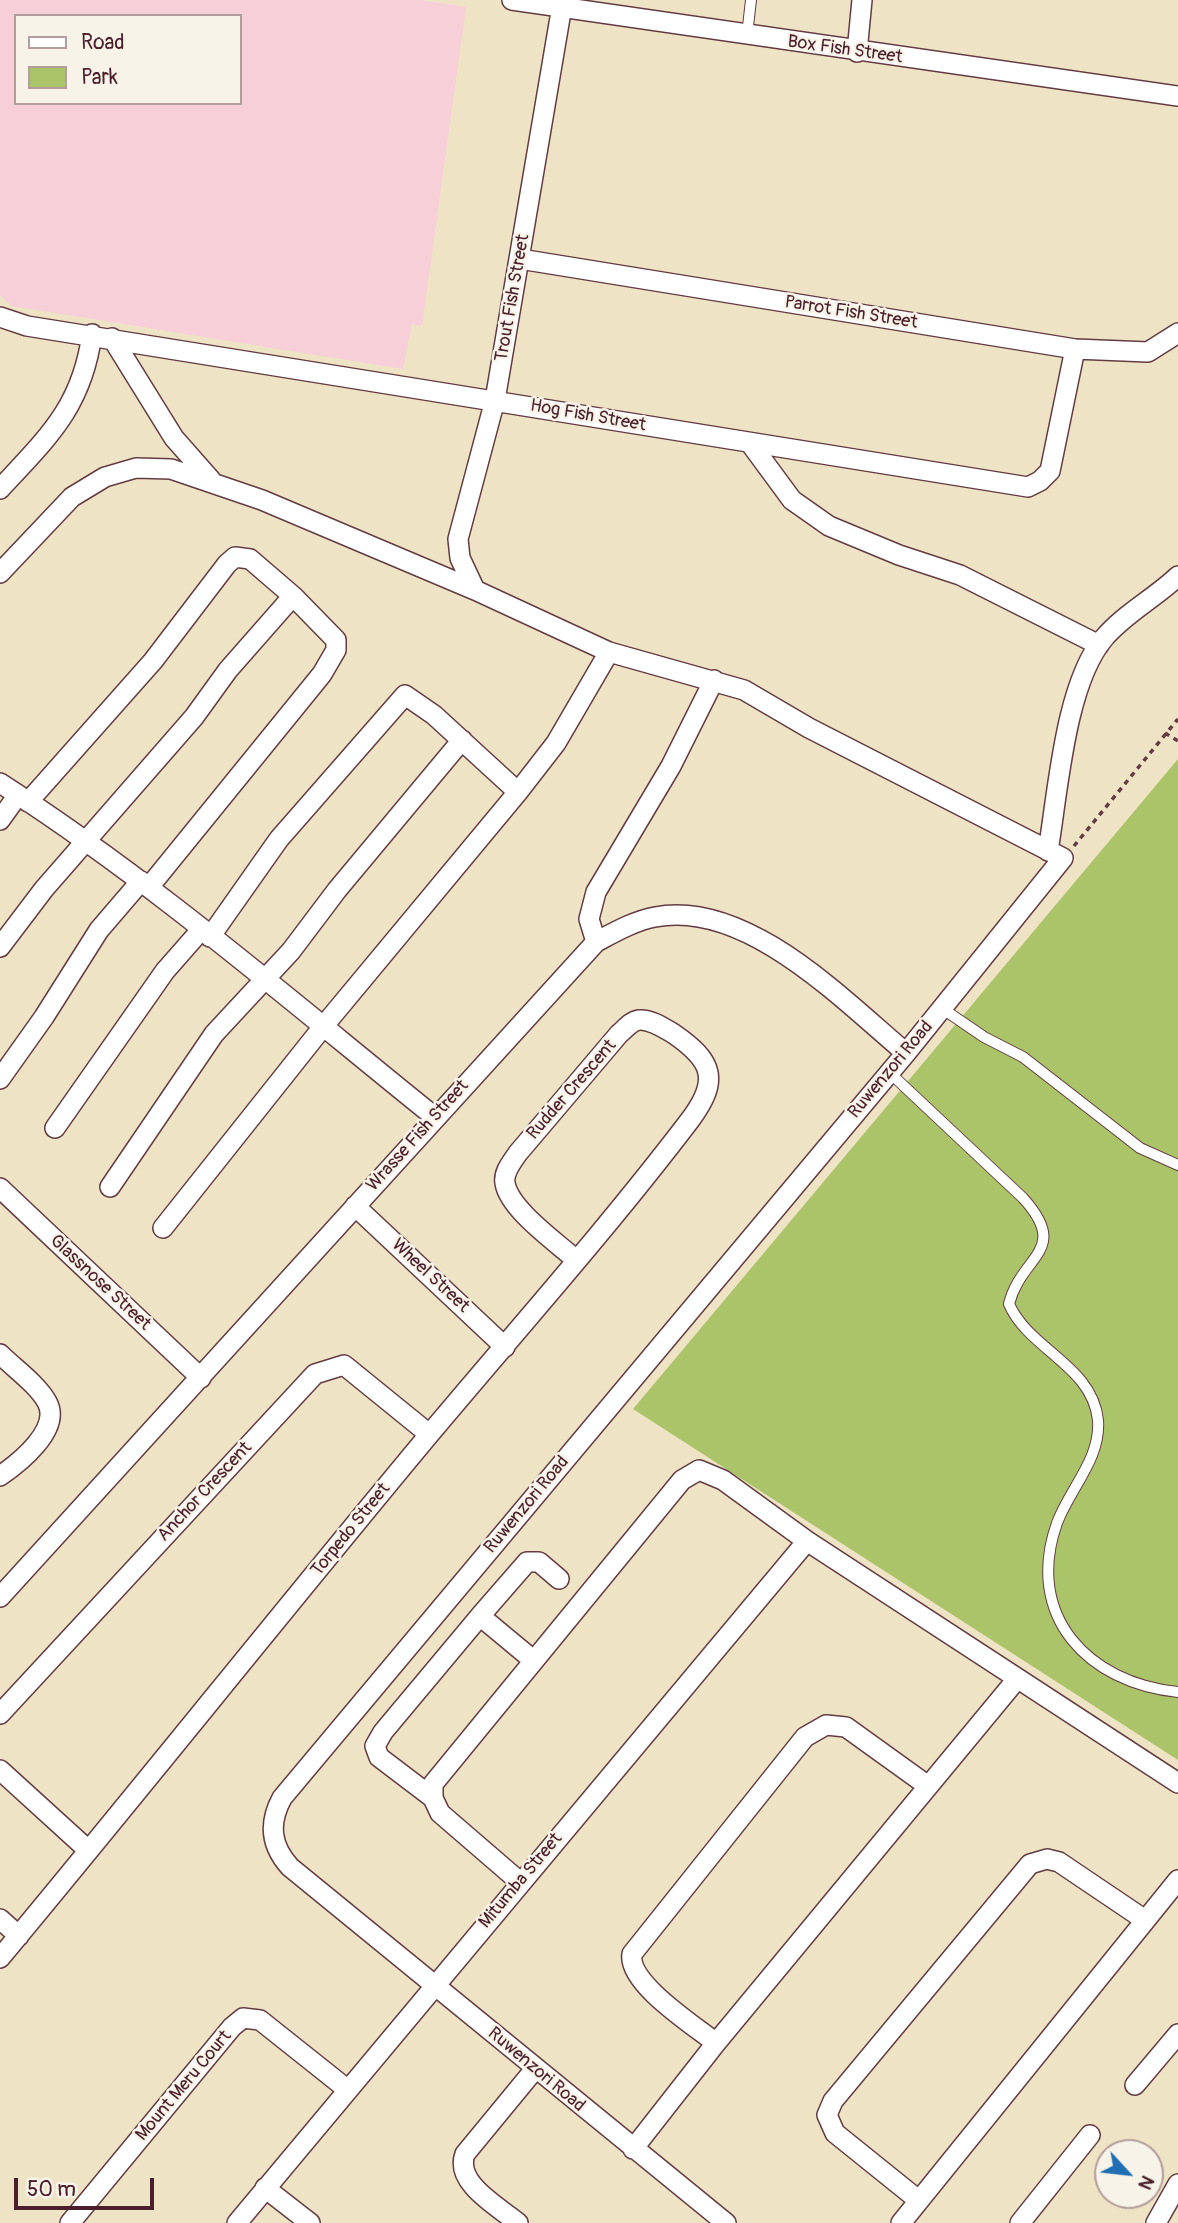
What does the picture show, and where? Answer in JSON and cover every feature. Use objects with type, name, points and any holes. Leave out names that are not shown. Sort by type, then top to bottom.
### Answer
[{"type":"street","name":"Box Fish Street","points":[[512,0],[562,4],[857,52],[1178,96]]},
{"type":"street","points":[[857,52],[862,0]]},
{"type":"street","name":"Trout Fish Street","points":[[475,590],[460,558],[458,540],[495,400],[562,4]]},
{"type":"street","name":"Parrot Fish Street","points":[[520,259],[1074,349],[1149,352],[1178,333]]},
{"type":"street","name":"Hog Fish Street","points":[[4,324],[92,334],[1028,487],[1040,481],[1049,471],[1074,349]]},
{"type":"street","points":[[0,489],[47,439],[71,404],[88,366],[92,334]]},
{"type":"street","points":[[112,338],[174,438],[214,484]]},
{"type":"street","points":[[750,443],[792,500],[830,526],[888,551],[960,575],[1099,645]]},
{"type":"street","points":[[0,573],[72,497],[105,477],[136,468],[171,469],[262,500],[475,590],[609,652],[744,690],[809,728],[1056,855],[1073,706],[1081,679],[1099,645],[1178,576]]},
{"type":"street","points":[[0,820],[153,661],[235,557],[250,559],[293,596],[336,640],[336,650],[330,662],[145,884],[99,930],[44,1017],[0,1079]]},
{"type":"street","points":[[0,947],[44,889],[194,717],[247,647],[293,596]]},
{"type":"street","points":[[163,1227],[322,1028],[518,792],[556,743],[609,652]]},
{"type":"street","points":[[596,942],[589,919],[596,892],[671,766],[713,680]]},
{"type":"street","points":[[55,1128],[165,971],[205,933],[279,839],[401,697],[409,695],[415,699],[518,792]]},
{"type":"street","points":[[110,1187],[214,1034],[265,979],[462,740]]},
{"type":"street","points":[[0,783],[145,884],[436,1118]]},
{"type":"street","name":"Ruwenzori Road","points":[[726,2223],[283,1860],[272,1833],[278,1807],[943,1009],[1056,855]]},
{"type":"street","name":"Wrasse Fish Street","points":[[0,1597],[596,942],[628,925],[657,916],[693,916],[723,923],[752,934],[799,966],[906,1053]]},
{"type":"street","name":"Rudder Crescent","points":[[575,1259],[517,1206],[509,1195],[504,1181],[518,1153],[619,1034],[640,1020],[667,1030],[705,1059],[709,1088],[702,1103]]},
{"type":"street","name":"Torpedo Street","points":[[0,1958],[429,1434],[653,1168],[702,1103]]},
{"type":"street","name":"Glassnose Street","points":[[0,1188],[201,1378]]},
{"type":"street","name":"Wheel Street","points":[[355,1206],[505,1347]]},
{"type":"street","points":[[0,1354],[49,1404],[50,1416],[49,1426],[35,1444],[0,1476]]},
{"type":"street","name":"Anchor Crescent","points":[[0,1714],[315,1374],[344,1365],[429,1434]]},
{"type":"street","points":[[520,1882],[440,1813],[432,1788],[439,1773],[682,1480],[699,1470],[723,1480],[807,1541],[1178,1783]]},
{"type":"street","name":"Mitumba Street","points":[[237,2223],[807,1541]]},
{"type":"street","points":[[433,1798],[379,1757],[375,1745],[391,1722],[527,1562],[539,1562],[559,1579]]},
{"type":"street","points":[[480,1616],[533,1660]]},
{"type":"street","points":[[633,2149],[716,2043],[1017,1679]]},
{"type":"street","points":[[716,2043],[642,1982],[632,1966],[632,1954],[805,1737],[826,1725],[846,1727],[928,1786]]},
{"type":"street","points":[[0,1770],[88,1850]]},
{"type":"street","points":[[917,2199],[835,2133],[827,2115],[833,2101],[1030,1864],[1047,1858],[1059,1862],[1145,1920]]},
{"type":"street","points":[[901,2223],[917,2199],[1178,1881]]},
{"type":"street","points":[[0,1919],[19,1936]]},
{"type":"street","name":"Mount Meru Court","points":[[70,2223],[239,2020],[247,2017],[260,2021],[348,2090]]},
{"type":"street","points":[[1135,2085],[1178,2034]]},
{"type":"street","points":[[518,2223],[468,2181],[462,2163],[465,2154],[535,2069]]},
{"type":"street","points":[[1020,2223],[1090,2136]]},
{"type":"street","points":[[1156,2223],[1178,2184]]},
{"type":"street","points":[[265,2188],[310,2223]]},
{"type":"lane","points":[[747,35],[751,0]]},
{"type":"lane","points":[[943,1009],[984,1037],[1023,1057],[1140,1148],[1178,1165]]},
{"type":"lane","points":[[890,1073],[1023,1198],[1040,1216],[1045,1227],[1040,1251],[1012,1292],[1009,1304],[1021,1324],[1081,1378],[1098,1420],[1095,1450],[1058,1520],[1051,1543],[1049,1574],[1059,1620],[1071,1642],[1099,1666],[1131,1682],[1178,1692]]},
{"type":"path","points":[[1056,855],[1178,719]]},
{"type":"path","points":[[1165,733],[1178,741]]},
{"type":"shaded area","points":[[0,0],[421,0],[466,7],[422,326],[412,324],[403,369],[12,306],[0,296]]},
{"type":"green space","points":[[1178,759],[1178,1760],[633,1409]]}]
